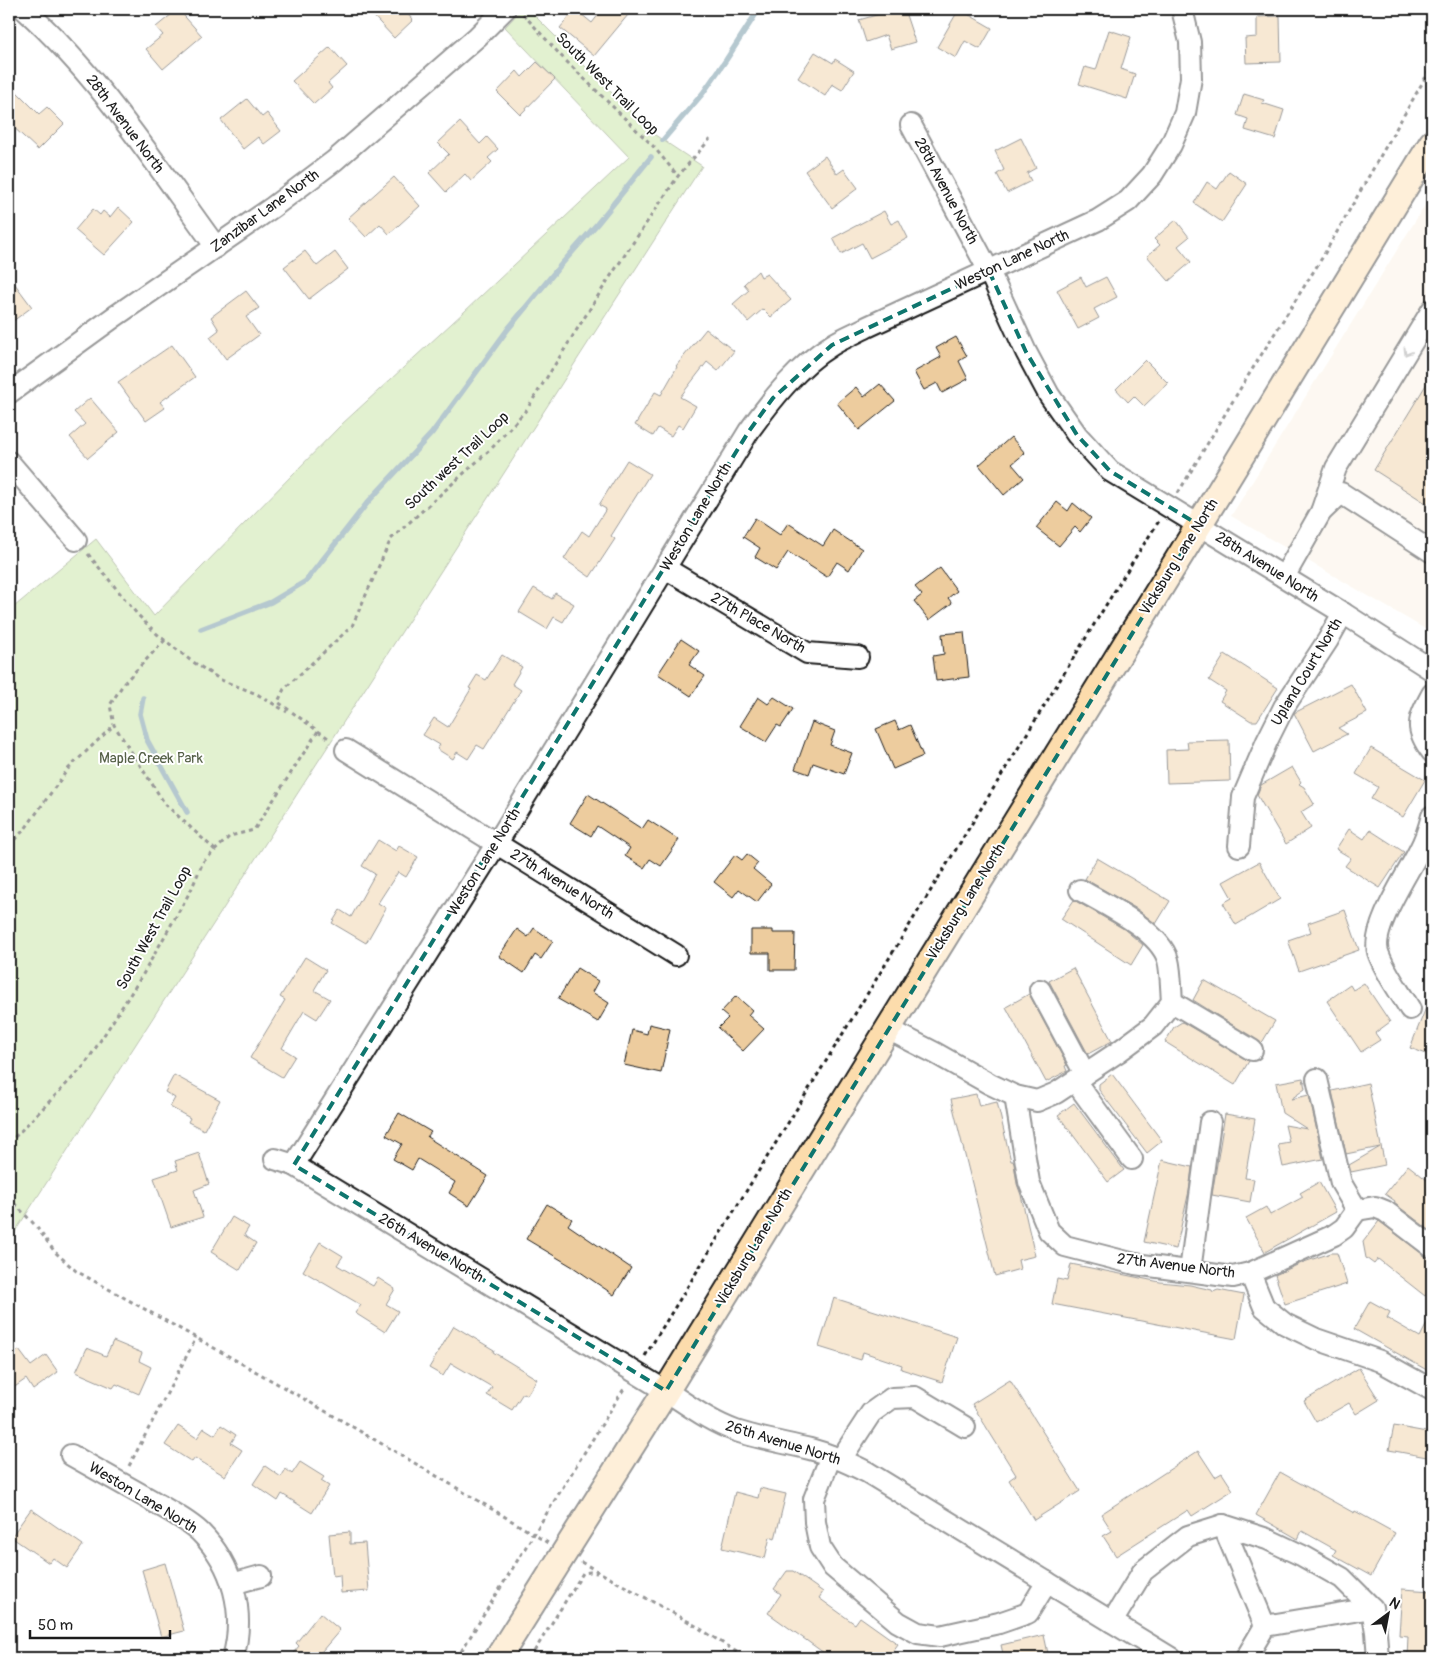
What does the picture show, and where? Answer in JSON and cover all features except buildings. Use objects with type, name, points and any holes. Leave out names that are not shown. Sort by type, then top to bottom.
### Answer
[{"type":"main road","name":"Vicksburg Lane North","points":[[498,1658],[666,1391],[1432,143]]},
{"type":"street","name":"28th Avenue North","points":[[24,9],[44,26],[88,74],[216,247]]},
{"type":"street","name":"Zanzibar Lane North","points":[[9,393],[57,357],[273,207],[334,161],[477,37],[505,9]]},
{"type":"street","name":"Weston Lane North","points":[[294,1165],[497,844],[749,431],[773,398],[800,370],[832,345],[1098,220],[1128,201],[1152,175],[1171,145],[1185,113],[1191,78],[1190,42],[1182,9]]},
{"type":"street","name":"28th Avenue North","points":[[911,125],[989,271],[1026,352],[1049,395],[1077,435],[1110,471],[1430,664]]},
{"type":"street","points":[[1284,577],[1321,512],[1336,468],[1432,310]]},
{"type":"street","points":[[9,462],[76,540]]},
{"type":"street","points":[[1321,512],[1341,493],[1432,552]]},
{"type":"street","name":"27th Place North","points":[[665,568],[806,654],[858,657]]},
{"type":"street","name":"Upland Court North","points":[[1239,846],[1244,797],[1267,741],[1284,706],[1328,640],[1343,613]]},
{"type":"street","points":[[1432,694],[1420,719],[1420,732],[1432,752]]},
{"type":"street","name":"27th Avenue North","points":[[346,750],[676,955]]},
{"type":"street","points":[[1410,1009],[1382,962],[1377,950],[1378,935],[1383,918],[1420,849],[1432,816]]},
{"type":"street","points":[[888,1029],[1015,1096],[1037,1100],[1056,1093],[1080,1078],[1153,1026],[1172,1002],[1168,960],[1161,946],[1153,936],[1080,890]]},
{"type":"street","points":[[1040,990],[1080,1078],[1132,1159]]},
{"type":"street","points":[[1172,1002],[1252,1050]]},
{"type":"street","points":[[1317,1078],[1342,1183],[1356,1210]]},
{"type":"street","name":"27th Avenue North","points":[[1015,1096],[1029,1182],[1049,1231],[1065,1246],[1135,1264],[1233,1277],[1250,1273],[1264,1306],[1284,1324],[1316,1339],[1380,1361],[1432,1390]]},
{"type":"street","points":[[1190,1271],[1210,1122]]},
{"type":"street","name":"26th Avenue North","points":[[275,1159],[294,1165],[708,1418],[735,1430],[763,1439],[812,1450],[836,1458],[867,1472],[1171,1658]]},
{"type":"street","points":[[1250,1273],[1334,1235],[1344,1228],[1356,1210],[1375,1207],[1385,1210],[1432,1247]]},
{"type":"street","points":[[965,1427],[915,1397],[892,1398],[871,1413],[836,1458],[814,1500],[815,1522],[820,1547],[832,1568],[898,1622],[918,1633],[940,1636],[999,1623],[1028,1613],[1047,1582]]},
{"type":"street","name":"Weston Lane North","points":[[71,1455],[173,1513],[198,1530],[219,1554],[232,1584],[238,1612],[237,1642],[233,1658]]},
{"type":"street","points":[[1223,1525],[1265,1626]]},
{"type":"street","points":[[1112,1622],[1143,1571],[1188,1536],[1223,1525],[1267,1538],[1342,1578],[1372,1608],[1378,1658]]},
{"type":"street","points":[[232,1584],[261,1576]]},
{"type":"street","points":[[1246,1658],[1265,1626],[1372,1608]]},
{"type":"path","name":"South West Trail Loop","points":[[518,9],[564,59],[653,146],[678,176]]},
{"type":"path","points":[[457,1658],[1322,258],[1432,66]]},
{"type":"path","name":"South west Trail Loop","points":[[318,731],[278,702],[284,689],[352,626],[391,538],[492,448],[527,409],[608,280],[678,176],[710,139]]},
{"type":"path","points":[[76,540],[137,614],[156,634],[190,660],[221,680],[264,698],[346,750]]},
{"type":"path","points":[[165,640],[124,683],[110,704],[114,725],[165,804],[215,850]]},
{"type":"path","points":[[9,845],[25,829],[68,769],[114,725]]},
{"type":"path","name":"South West Trail Loop","points":[[9,1143],[84,1066],[142,976],[192,890],[203,862],[230,836],[254,830],[318,731]]},
{"type":"path","points":[[9,1198],[35,1225],[55,1252],[71,1267],[422,1467],[600,1573],[691,1623],[746,1658]]},
{"type":"path","points":[[120,1483],[196,1338]]},
{"type":"path","points":[[530,1658],[583,1574],[590,1572],[600,1573]]},
{"type":"highlighted area","points":[[989,271],[1026,352],[1077,435],[1110,471],[1199,525],[666,1391],[294,1165],[749,431],[773,398],[832,345]]},
{"type":"shaded area","points":[[1432,194],[1432,633],[1231,516]]},
{"type":"green space","name":"Maple Creek Park","points":[[522,9],[528,9],[652,133],[702,166],[9,1241],[9,611],[96,539],[154,616],[342,424],[629,157],[505,27]]},
{"type":"waterway","points":[[663,140],[703,93],[759,9]]},
{"type":"waterway","points":[[201,629],[271,602],[306,581],[368,502],[432,433],[508,329],[651,157]]},
{"type":"waterway","points":[[143,698],[140,714],[147,740],[187,812]]}]
